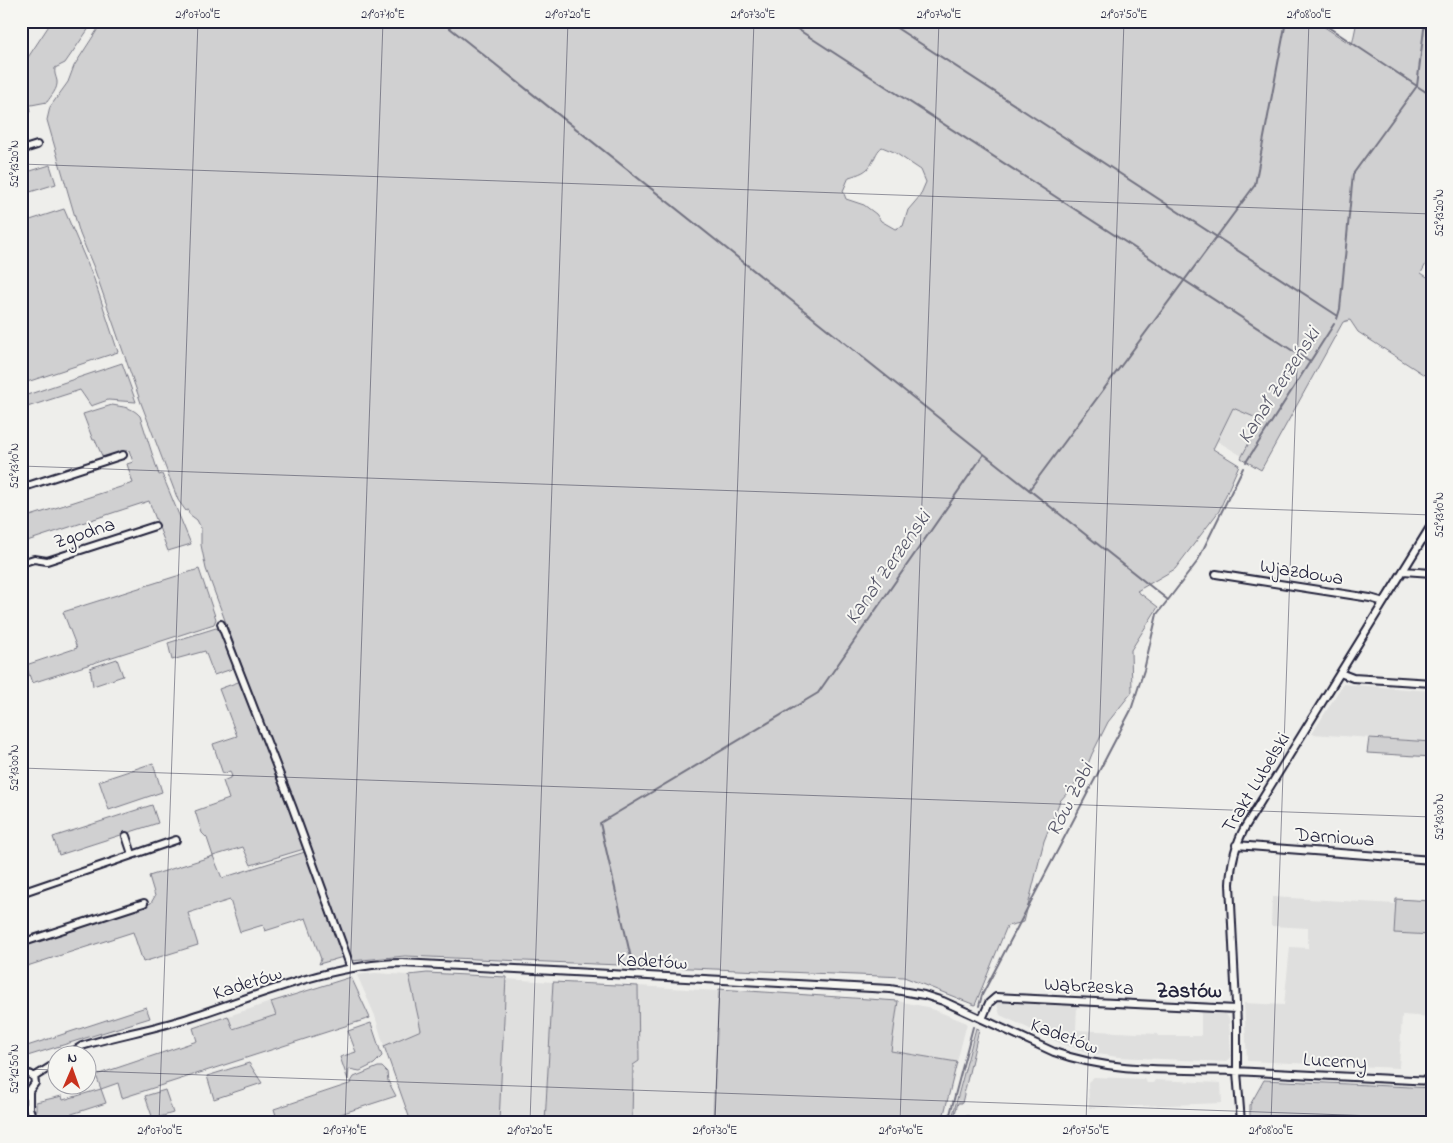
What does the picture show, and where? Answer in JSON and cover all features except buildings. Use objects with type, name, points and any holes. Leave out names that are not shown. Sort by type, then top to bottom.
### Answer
[{"type":"street","points":[[21,150],[37,144]]},
{"type":"street","points":[[21,488],[123,455]]},
{"type":"street","name":"Trakt Lubelski","points":[[1241,1122],[1237,1072],[1230,884],[1236,845],[1246,824],[1432,524]]},
{"type":"street","name":"Zgodna","points":[[21,563],[34,559],[47,561],[155,526]]},
{"type":"street","points":[[1403,571],[1432,573]]},
{"type":"street","name":"Wjazdowa","points":[[1216,574],[1370,598],[1384,602]]},
{"type":"street","points":[[221,624],[292,806],[351,968]]},
{"type":"street","points":[[1340,673],[1353,678],[1432,683]]},
{"type":"street","points":[[126,836],[132,854]]},
{"type":"street","points":[[21,893],[176,840]]},
{"type":"street","name":"Darniowa","points":[[1236,845],[1432,860]]},
{"type":"street","points":[[21,943],[144,903]]},
{"type":"street","name":"Kadetów","points":[[84,1046],[186,1019],[302,981],[351,968],[402,963],[890,989],[924,995],[1054,1052],[1088,1063],[1152,1070],[1237,1072]]},
{"type":"street","name":"Wąbrzeska","points":[[982,1019],[989,1003],[996,997],[1236,1009]]},
{"type":"street","points":[[34,1077],[48,1068]]},
{"type":"street","name":"Lucerny","points":[[1237,1072],[1432,1081]]},
{"type":"street","points":[[22,1074],[28,1073],[34,1077],[35,1083],[29,1090],[29,1108],[34,1122]]},
{"type":"street","points":[[21,1089],[29,1090]]},
{"type":"shaded area","points":[[52,21],[94,21],[65,63],[55,68],[56,87],[47,102],[21,107],[21,68]]},
{"type":"shaded area","points":[[103,21],[1315,21],[1352,45],[1357,21],[1432,21],[1432,253],[1421,273],[1432,280],[1432,380],[1358,332],[1350,320],[1343,322],[1261,470],[1241,458],[1261,420],[1233,408],[1213,449],[1239,465],[1219,511],[1175,569],[1137,591],[1158,607],[1131,650],[1132,692],[1108,722],[1084,774],[1060,801],[1044,841],[1024,922],[1007,926],[975,1005],[904,977],[405,956],[351,961],[206,569],[201,545],[201,528],[197,520],[189,514],[188,510],[186,511],[178,500],[80,234],[47,120],[50,107],[68,82],[74,66]],"holes":[[[882,147],[894,152],[921,170],[926,182],[920,196],[908,210],[903,226],[895,229],[881,221],[876,214],[864,205],[846,199],[843,191],[849,177],[869,168]]]},
{"type":"shaded area","points":[[50,165],[56,184],[30,192],[24,173]]},
{"type":"shaded area","points":[[64,209],[94,279],[118,352],[21,384],[21,223]]},
{"type":"shaded area","points":[[122,363],[136,402],[108,400],[91,406],[80,390],[21,409],[21,397]]},
{"type":"shaded area","points":[[112,405],[131,409],[140,416],[159,475],[162,474],[191,544],[168,551],[149,501],[21,543],[21,519],[133,483],[127,464],[133,462],[129,450],[103,458],[95,440],[93,440],[83,414]]},
{"type":"shaded area","points":[[1233,407],[1261,420],[1242,456],[1217,441]]},
{"type":"shaded area","points":[[199,569],[216,619],[214,624],[32,683],[26,665],[77,648],[63,612]]},
{"type":"shaded area","points":[[216,628],[223,632],[235,664],[232,669],[214,675],[205,651],[172,660],[168,643]]},
{"type":"shaded area","points":[[117,659],[123,676],[93,686],[90,668]]},
{"type":"shaded area","points":[[241,681],[304,849],[251,865],[243,847],[213,856],[207,838],[202,833],[195,811],[229,799],[223,781],[232,777],[230,771],[223,774],[213,744],[237,736],[219,689]]},
{"type":"shaded area","points":[[1343,684],[1432,691],[1432,742],[1312,734]]},
{"type":"shaded area","points":[[1369,738],[1432,742],[1432,757],[1367,753]]},
{"type":"shaded area","points":[[153,763],[162,792],[109,810],[99,781]]},
{"type":"shaded area","points":[[152,805],[158,823],[59,855],[53,837]]},
{"type":"shaded area","points":[[305,852],[343,957],[319,964],[321,959],[306,918],[265,931],[263,925],[240,932],[230,900],[188,913],[198,945],[143,962],[133,932],[21,968],[21,947],[151,903],[155,896],[149,876],[213,856],[222,878]]},
{"type":"shaded area","points":[[1272,897],[1396,904],[1394,933],[1432,935],[1432,1017],[1402,1015],[1399,1068],[1247,1061],[1244,1003],[1284,1005],[1290,947],[1308,948],[1308,928],[1271,926]]},
{"type":"shaded area","points":[[1396,899],[1432,901],[1432,935],[1394,933]]},
{"type":"shaded area","points":[[375,973],[409,975],[421,1030],[384,1046],[375,1016],[357,975]]},
{"type":"shaded area","points":[[427,973],[506,977],[499,1122],[411,1122],[384,1046],[421,1030],[409,975]]},
{"type":"shaded area","points":[[351,977],[370,1018],[122,1098],[118,1083],[101,1089],[98,1074],[197,1041],[193,1028],[228,1016],[233,1029],[276,1015],[271,1002]]},
{"type":"shaded area","points":[[506,979],[553,982],[545,1122],[499,1122]]},
{"type":"shaded area","points":[[553,982],[638,986],[639,1061],[633,1065],[632,1122],[545,1122]]},
{"type":"shaded area","points":[[638,986],[719,991],[713,1122],[632,1122],[633,1065],[639,1061]]},
{"type":"shaded area","points":[[719,989],[898,1001],[891,1051],[957,1062],[942,1122],[713,1122]]},
{"type":"shaded area","points":[[996,1000],[1077,1005],[1076,1030],[1158,1034],[1158,1036],[1201,1036],[1201,1011],[1225,1012],[1229,1019],[1231,1057],[1226,1062],[1118,1057],[1091,1053],[1064,1045],[1000,1015]]},
{"type":"shaded area","points":[[898,1001],[927,1007],[967,1023],[957,1062],[891,1051]]},
{"type":"shaded area","points":[[271,1002],[276,1015],[233,1029],[228,1016]]},
{"type":"shaded area","points":[[146,1007],[150,1018],[60,1046],[48,1046],[48,1050],[21,1058],[21,1048]]},
{"type":"shaded area","points":[[371,1023],[382,1056],[374,1064],[360,1071],[349,1069],[348,1080],[340,1057],[356,1052],[348,1031]]},
{"type":"shaded area","points":[[976,1028],[979,1029],[962,1103],[958,1103],[954,1117],[969,1116],[967,1122],[951,1122]]},
{"type":"shaded area","points":[[249,1063],[262,1083],[214,1099],[207,1076]]},
{"type":"shaded area","points":[[382,1067],[387,1072],[388,1081],[396,1096],[316,1122],[278,1122],[274,1109],[352,1083],[354,1077]]},
{"type":"shaded area","points":[[1094,1077],[1145,1079],[1147,1083],[1153,1083],[1155,1080],[1221,1083],[1222,1103],[1089,1108],[1088,1082]]},
{"type":"shaded area","points":[[1264,1080],[1432,1088],[1432,1122],[1250,1122],[1250,1105]]},
{"type":"shaded area","points":[[101,1089],[106,1103],[47,1122],[38,1122],[34,1110],[36,1110],[36,1102],[62,1096],[63,1100],[77,1096],[98,1096],[98,1090]]},
{"type":"shaded area","points":[[165,1090],[173,1113],[153,1119],[145,1096]]},
{"type":"waterway","points":[[441,21],[984,454]]},
{"type":"waterway","points":[[785,21],[1310,362]]},
{"type":"waterway","points":[[886,21],[1338,316]]},
{"type":"waterway","points":[[1029,490],[1255,185],[1286,21]]},
{"type":"waterway","points":[[1319,21],[1432,96]]},
{"type":"waterway","name":"Kanał Zerzeński","points":[[1337,319],[1340,309],[1353,174],[1417,86],[1425,21]]},
{"type":"waterway","name":"Kanał Zerzeński","points":[[1246,462],[1334,324]]},
{"type":"waterway","name":"Kanał Zerzeński","points":[[631,958],[600,823],[818,693],[984,454],[1168,600],[1197,562],[1243,468]]},
{"type":"waterway","name":"Rów Żabi","points":[[979,1006],[982,995],[1131,710],[1144,670],[1157,614],[1168,600]]},
{"type":"waterway","name":"Rów Żabi","points":[[948,1122],[973,1027]]},
{"type":"district","name":"Zastów","points":[[1189,990]]}]
